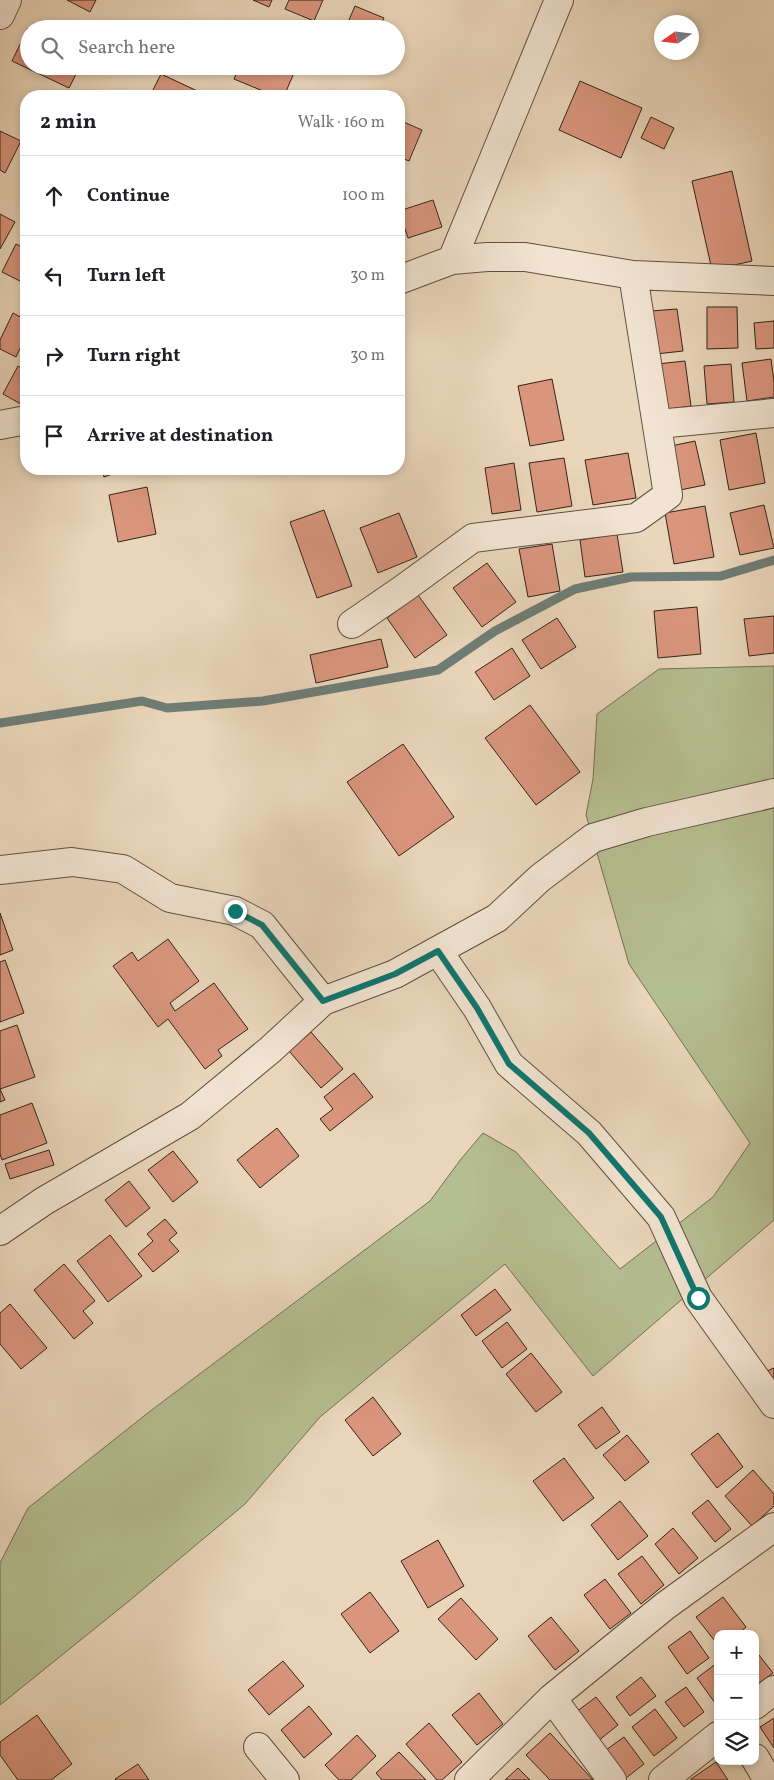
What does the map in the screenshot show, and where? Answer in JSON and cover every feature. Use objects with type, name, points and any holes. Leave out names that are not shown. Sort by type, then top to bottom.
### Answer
[{"type":"street","points":[[0,15],[7,0]]},
{"type":"street","points":[[452,260],[559,0]]},
{"type":"street","points":[[405,278],[452,260],[487,257],[525,257],[632,275],[774,281]]},
{"type":"street","points":[[352,624],[473,538],[636,518],[668,495],[658,424],[632,275]]},
{"type":"street","points":[[658,424],[774,412]]},
{"type":"street","points":[[0,425],[20,421]]},
{"type":"street","points":[[0,1231],[44,1201],[190,1116],[270,1050],[323,1001],[395,974],[497,918],[540,878],[593,838],[647,822],[774,793]]},
{"type":"street","points":[[0,870],[72,862],[123,869],[170,898],[235,911],[262,925],[323,1001]]},
{"type":"street","points":[[438,951],[477,1008],[509,1064],[589,1133],[661,1217],[698,1298],[774,1404]]},
{"type":"street","points":[[469,1780],[552,1698],[665,1606],[774,1527]]},
{"type":"street","points":[[759,1703],[774,1690]]},
{"type":"street","points":[[552,1698],[612,1780]]},
{"type":"street","points":[[663,1780],[714,1739]]},
{"type":"street","points":[[258,1746],[285,1780]]},
{"type":"street","points":[[759,1765],[768,1780]]},
{"type":"green space","points":[[774,666],[774,1220],[593,1376],[505,1264],[320,1417],[245,1504],[0,1705],[0,1563],[28,1508],[149,1412],[430,1201],[483,1133],[516,1152],[620,1269],[713,1197],[750,1143],[629,964],[586,815],[593,779],[597,714],[659,669]]},
{"type":"building","points":[[67,0],[96,0],[90,12]]},
{"type":"building","points":[[253,0],[272,0],[269,7]]},
{"type":"building","points":[[289,0],[323,0],[314,20],[285,9]]},
{"type":"building","points":[[355,6],[384,18],[383,20],[349,20]]},
{"type":"building","points":[[20,44],[20,65],[12,61]]},
{"type":"building","points":[[42,75],[76,75],[69,88]]},
{"type":"building","points":[[160,75],[163,75],[195,90],[153,90]]},
{"type":"building","points":[[236,75],[293,75],[287,90],[261,90],[234,79]]},
{"type":"building","points":[[580,81],[642,108],[621,158],[559,130]]},
{"type":"building","points":[[651,117],[674,128],[664,149],[641,138]]},
{"type":"building","points":[[405,123],[422,130],[409,161],[405,159]]},
{"type":"building","points":[[0,131],[20,141],[20,143],[5,173],[0,170]]},
{"type":"building","points":[[732,171],[752,261],[712,270],[692,181]]},
{"type":"building","points":[[433,200],[442,227],[408,238],[405,229],[405,209]]},
{"type":"building","points":[[0,214],[15,222],[0,249]]},
{"type":"building","points":[[16,244],[20,246],[20,281],[2,272]]},
{"type":"building","points":[[707,307],[737,307],[738,348],[707,349]]},
{"type":"building","points":[[677,309],[683,351],[656,354],[651,311]]},
{"type":"building","points":[[13,313],[20,317],[20,349],[16,357],[0,349],[0,340]]},
{"type":"building","points":[[774,321],[774,348],[756,349],[754,323]]},
{"type":"building","points":[[771,359],[774,397],[747,401],[742,363]]},
{"type":"building","points":[[685,361],[691,406],[662,410],[657,364]]},
{"type":"building","points":[[731,364],[734,402],[707,404],[704,366]]},
{"type":"building","points":[[18,366],[20,367],[20,404],[3,394]]},
{"type":"building","points":[[552,379],[564,440],[530,446],[518,386]]},
{"type":"building","points":[[756,433],[765,483],[729,490],[720,440]]},
{"type":"building","points":[[695,441],[705,485],[680,490],[671,446]]},
{"type":"building","points":[[628,453],[636,498],[593,505],[585,460]]},
{"type":"building","points":[[564,458],[572,506],[537,512],[529,463]]},
{"type":"building","points":[[514,463],[521,510],[492,514],[485,468]]},
{"type":"building","points":[[147,487],[156,534],[118,542],[109,495]]},
{"type":"building","points":[[764,505],[774,548],[740,555],[730,513]]},
{"type":"building","points":[[705,506],[714,557],[674,564],[665,513]]},
{"type":"building","points":[[324,510],[352,586],[317,598],[290,522]]},
{"type":"building","points":[[399,513],[417,557],[378,573],[360,528]]},
{"type":"building","points":[[617,534],[623,572],[585,577],[580,540]]},
{"type":"building","points":[[552,544],[560,591],[528,597],[519,549]]},
{"type":"building","points":[[487,563],[516,602],[482,627],[453,588]]},
{"type":"building","points":[[418,595],[447,635],[415,658],[387,618]]},
{"type":"building","points":[[697,607],[701,654],[658,658],[654,611]]},
{"type":"building","points":[[774,616],[774,653],[749,656],[744,619]]},
{"type":"building","points":[[557,618],[576,647],[541,669],[522,640]]},
{"type":"building","points":[[381,639],[388,667],[316,683],[310,655]]},
{"type":"building","points":[[512,648],[530,676],[494,700],[475,672]]},
{"type":"building","points":[[530,705],[580,772],[536,805],[485,738]]},
{"type":"building","points":[[403,744],[454,817],[399,856],[347,782]]},
{"type":"building","points":[[0,913],[13,950],[0,955]]},
{"type":"building","points":[[168,939],[199,981],[170,1003],[175,1011],[214,983],[248,1029],[218,1050],[222,1056],[205,1069],[168,1019],[158,1027],[113,966],[132,952],[138,961]]},
{"type":"building","points":[[5,960],[24,1013],[0,1022],[0,962]]},
{"type":"building","points":[[17,1025],[35,1077],[0,1089],[0,1031]]},
{"type":"building","points":[[311,1032],[343,1069],[321,1088],[289,1051]]},
{"type":"building","points":[[354,1073],[373,1097],[330,1131],[320,1119],[333,1109],[324,1097]]},
{"type":"building","points":[[0,1089],[5,1100],[0,1102]]},
{"type":"building","points":[[32,1103],[47,1143],[2,1160],[0,1154],[0,1115]]},
{"type":"building","points":[[277,1128],[299,1156],[260,1188],[237,1160]]},
{"type":"building","points":[[49,1150],[54,1165],[10,1179],[5,1164]]},
{"type":"building","points":[[173,1151],[198,1182],[173,1202],[148,1170]]},
{"type":"building","points":[[129,1181],[150,1208],[126,1227],[105,1200]]},
{"type":"building","points":[[165,1219],[177,1233],[169,1240],[179,1251],[153,1272],[138,1254],[153,1241],[147,1234]]},
{"type":"building","points":[[110,1235],[142,1276],[108,1302],[77,1261]]},
{"type":"building","points":[[64,1264],[95,1301],[83,1311],[93,1323],[74,1339],[34,1290]]},
{"type":"building","points":[[495,1289],[511,1310],[476,1336],[461,1315]]},
{"type":"building","points":[[10,1304],[47,1348],[21,1369],[0,1344],[0,1313]]},
{"type":"building","points":[[507,1322],[527,1349],[502,1368],[482,1341]]},
{"type":"building","points":[[531,1353],[562,1392],[536,1412],[506,1374]]},
{"type":"building","points":[[774,1368],[774,1383],[767,1371]]},
{"type":"building","points":[[373,1397],[401,1434],[373,1456],[345,1420]]},
{"type":"building","points":[[602,1407],[620,1432],[596,1449],[578,1425]]},
{"type":"building","points":[[718,1433],[743,1467],[717,1488],[691,1454]]},
{"type":"building","points":[[627,1435],[649,1462],[625,1481],[603,1455]]},
{"type":"building","points":[[564,1458],[594,1498],[563,1521],[533,1481]]},
{"type":"building","points":[[753,1470],[774,1494],[774,1506],[752,1526],[725,1496]]},
{"type":"building","points":[[708,1500],[731,1529],[715,1542],[692,1513]]},
{"type":"building","points":[[620,1501],[648,1536],[618,1560],[591,1525]]},
{"type":"building","points":[[673,1528],[698,1558],[679,1574],[655,1544]]},
{"type":"building","points":[[438,1540],[464,1586],[428,1608],[401,1561]]},
{"type":"building","points":[[642,1556],[664,1585],[641,1604],[618,1574]]},
{"type":"building","points":[[605,1579],[631,1613],[610,1629],[584,1595]]},
{"type":"building","points":[[370,1592],[399,1631],[370,1653],[341,1614]]},
{"type":"building","points":[[723,1597],[746,1627],[743,1630],[714,1630],[714,1640],[696,1617]]},
{"type":"building","points":[[461,1598],[498,1639],[476,1660],[438,1619]]},
{"type":"building","points":[[551,1617],[579,1651],[555,1670],[528,1636]]},
{"type":"building","points":[[690,1631],[709,1658],[687,1674],[668,1647]]},
{"type":"building","points":[[759,1655],[773,1673],[759,1683]]},
{"type":"building","points":[[283,1661],[304,1686],[269,1715],[248,1690]]},
{"type":"building","points":[[714,1665],[714,1701],[697,1678]]},
{"type":"building","points":[[641,1677],[656,1696],[630,1716],[616,1697]]},
{"type":"building","points":[[686,1687],[704,1712],[684,1727],[665,1702]]},
{"type":"building","points":[[479,1693],[503,1724],[477,1745],[452,1715]]},
{"type":"building","points":[[596,1697],[618,1725],[598,1741],[576,1712]]},
{"type":"building","points":[[309,1706],[332,1734],[304,1758],[281,1730]]},
{"type":"building","points":[[655,1709],[677,1738],[654,1756],[632,1727]]},
{"type":"building","points":[[37,1715],[72,1764],[51,1780],[18,1780],[0,1755],[0,1742]]},
{"type":"building","points":[[774,1718],[774,1748],[760,1727]]},
{"type":"building","points":[[429,1723],[462,1762],[442,1780],[437,1780],[406,1744]]},
{"type":"building","points":[[550,1733],[593,1780],[550,1780],[526,1755]]},
{"type":"building","points":[[357,1735],[376,1756],[351,1780],[339,1780],[325,1765]]},
{"type":"building","points":[[624,1737],[644,1764],[626,1778],[606,1750]]},
{"type":"building","points":[[399,1752],[426,1780],[382,1780],[376,1773]]},
{"type":"building","points":[[714,1763],[714,1765],[718,1765],[728,1780],[691,1780]]},
{"type":"building","points":[[138,1764],[149,1780],[115,1779]]},
{"type":"building","points":[[518,1768],[530,1780],[505,1780]]},
{"type":"waterway","points":[[0,723],[142,701],[167,708],[263,701],[438,670],[495,631],[575,589],[631,577],[721,576],[774,560]]},
{"type":"route","points":[[235,911],[262,925],[323,1001],[395,974],[438,951],[477,1008],[509,1064],[589,1133],[661,1217],[698,1298]]}]
